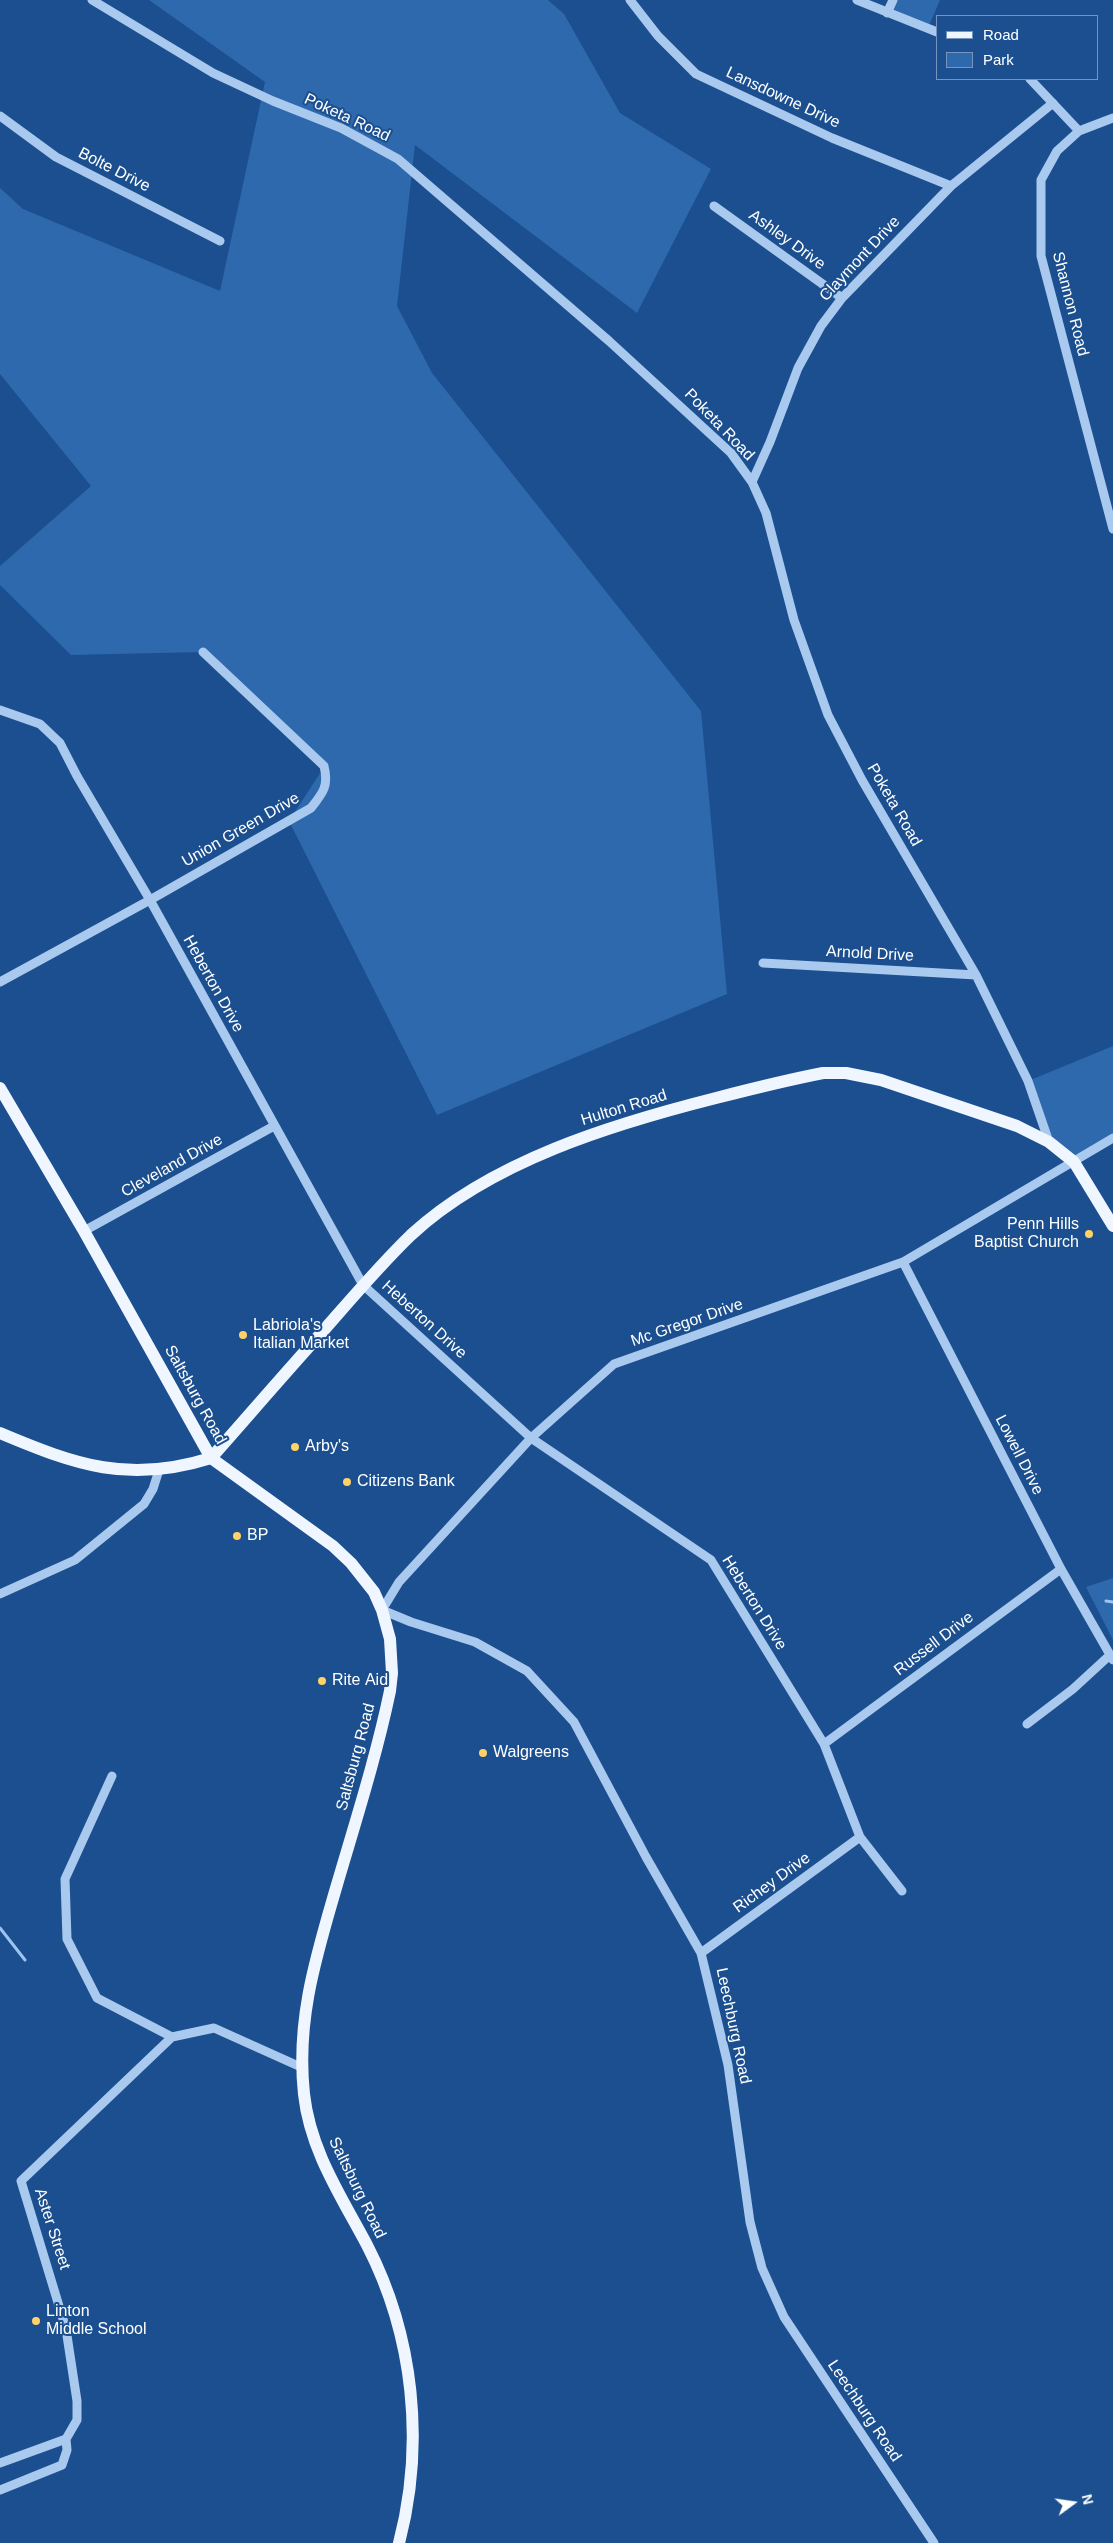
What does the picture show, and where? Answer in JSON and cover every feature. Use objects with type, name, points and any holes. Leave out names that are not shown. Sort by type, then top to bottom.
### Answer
[{"type":"main road","name":"Hulton Road","points":[[211,1458],[363,1285],[412,1235],[472,1191],[497,1177],[581,1138],[620,1124],[796,1078],[823,1073],[846,1073],[881,1080],[1017,1126],[1049,1142],[1074,1162],[1113,1226]]},
{"type":"main road","name":"Saltsburg Road","points":[[0,1088],[84,1231],[211,1458],[333,1546],[364,1579],[382,1610],[390,1639],[392,1673],[390,1691],[311,1974],[305,2021],[303,2068],[304,2094],[317,2148],[330,2177],[378,2267],[392,2305],[408,2376],[413,2412],[413,2466],[410,2492],[399,2543]]},
{"type":"main road","points":[[0,1433],[60,1457],[98,1467],[160,1470],[211,1458]]},
{"type":"street","name":"Poketa Road","points":[[92,0],[212,73],[366,140],[398,159],[442,194],[680,405],[731,453],[752,482],[766,513],[794,620],[828,715],[862,780],[976,975],[1028,1081],[1049,1142]]},
{"type":"street","name":"Lansdowne Drive","points":[[630,0],[658,36],[696,74],[806,126],[951,186]]},
{"type":"street","points":[[857,0],[936,32]]},
{"type":"street","points":[[887,13],[893,0]]},
{"type":"street","points":[[1031,80],[1079,131]]},
{"type":"street","name":"Claymont Drive","points":[[752,482],[770,442],[798,368],[821,326],[842,298],[951,186],[1053,103]]},
{"type":"street","name":"Bolte Drive","points":[[0,116],[56,157],[220,241]]},
{"type":"street","name":"Shannon Road","points":[[1113,118],[1079,131],[1057,150],[1041,180],[1039,220],[1041,256],[1111,511],[1113,529]]},
{"type":"street","name":"Ashley Drive","points":[[714,206],[842,298]]},
{"type":"street","name":"Union Green Drive","points":[[0,982],[150,900],[311,808],[325,792],[324,766],[203,652]]},
{"type":"street","name":"Heberton Drive","points":[[0,710],[40,724],[60,743],[150,900],[363,1285],[531,1438],[711,1560],[824,1744],[860,1837],[902,1891]]},
{"type":"street","name":"Arnold Drive","points":[[762,963],[976,975]]},
{"type":"street","name":"Cleveland Drive","points":[[84,1231],[274,1126]]},
{"type":"street","name":"Mc Gregor Drive","points":[[382,1610],[399,1582],[531,1438],[614,1364],[903,1262],[1113,1138]]},
{"type":"street","name":"Lowell Drive","points":[[903,1262],[1061,1569],[1111,1657]]},
{"type":"street","points":[[0,1594],[75,1560],[144,1504],[153,1489],[160,1470]]},
{"type":"street","name":"Russell Drive","points":[[824,1744],[1061,1569]]},
{"type":"street","name":"Leechburg Road","points":[[382,1610],[411,1622],[475,1642],[527,1671],[574,1722],[646,1857],[701,1953],[728,2065],[750,2222],[762,2268],[784,2317],[934,2543]]},
{"type":"street","points":[[1027,1724],[1074,1689],[1111,1657]]},
{"type":"street","points":[[112,1776],[65,1879],[67,1939],[97,1998],[172,2037],[214,2028],[303,2068]]},
{"type":"street","name":"Richey Drive","points":[[701,1953],[860,1837]]},
{"type":"street","name":"Aster Street","points":[[0,2490],[56,2470],[62,2465],[67,2450],[66,2439],[77,2420],[77,2401],[66,2330],[21,2182],[172,2037]]},
{"type":"street","points":[[0,2463],[66,2439]]},
{"type":"green space","points":[[149,0],[548,0],[564,14],[620,113],[711,169],[637,313],[415,145],[397,306],[432,373],[701,711],[727,994],[437,1115],[289,821],[324,767],[203,652],[71,655],[0,585],[0,566],[91,486],[0,374],[0,188],[23,209],[220,291],[265,82]]},
{"type":"green space","points":[[893,0],[940,0],[928,28],[887,13]]},
{"type":"green space","points":[[1113,1046],[1113,1138],[1074,1162],[1049,1142],[1028,1081]]},
{"type":"green space","points":[[1113,1578],[1113,1640],[1086,1587]]},
{"type":"waterway","points":[[1106,1601],[1113,1602]]},
{"type":"waterway","points":[[0,1928],[25,1960]]},
{"type":"place","name":"Penn Hills Baptist Church","points":[[1089,1234]]},
{"type":"place","name":"Labriola's Italian Market","points":[[243,1335]]},
{"type":"place","name":"Arby's","points":[[295,1447]]},
{"type":"place","name":"Citizens Bank","points":[[347,1482]]},
{"type":"place","name":"BP","points":[[237,1536]]},
{"type":"place","name":"Rite Aid","points":[[322,1681]]},
{"type":"place","name":"Walgreens","points":[[483,1753]]},
{"type":"place","name":"Linton Middle School","points":[[36,2321]]}]
